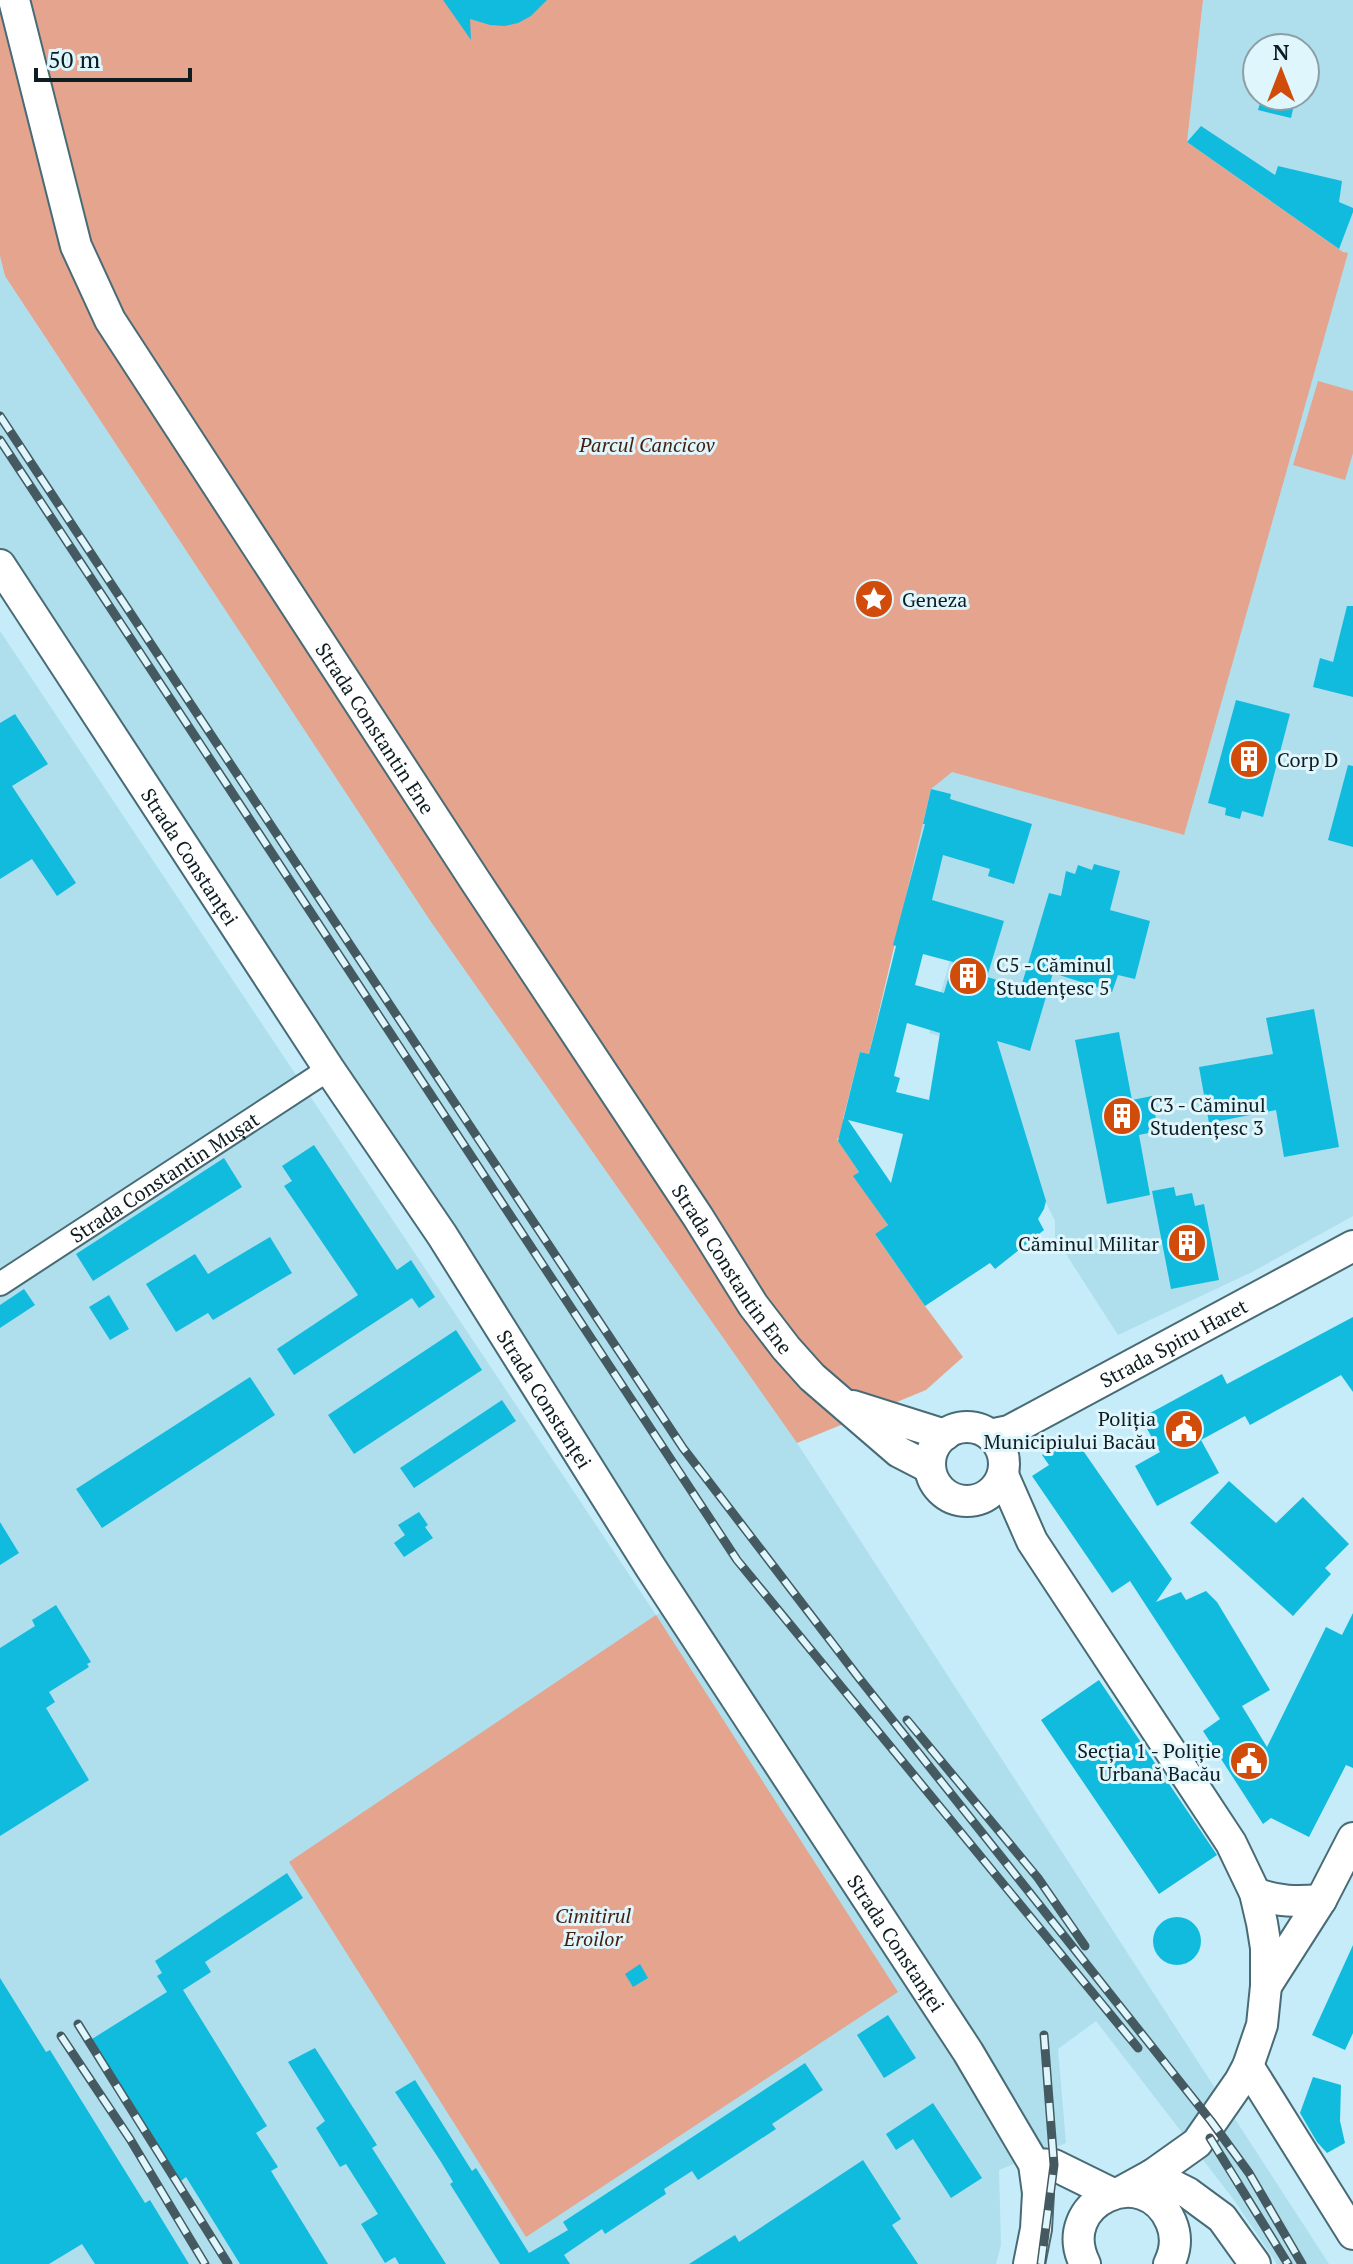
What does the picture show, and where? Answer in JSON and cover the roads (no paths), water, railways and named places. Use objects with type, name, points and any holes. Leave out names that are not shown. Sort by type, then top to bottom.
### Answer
[{"type":"main road","name":"Strada Constantin Ene","points":[[14,0],[76,246],[110,320],[753,1305],[812,1377],[899,1452],[930,1468]]},
{"type":"main road","name":"Strada Constanței","points":[[0,565],[329,1069],[442,1235],[651,1568],[968,2052],[1034,2164]]},
{"type":"main road","name":"Strada Spiru Haret","points":[[990,1435],[1009,1431],[1353,1246]]},
{"type":"main road","name":"Strada Constantin Ene","points":[[844,1402],[945,1435]]},
{"type":"main road","points":[[969,1502],[984,1498],[996,1488],[1003,1475],[1005,1460],[1000,1446],[990,1435],[968,1427],[956,1429],[936,1444],[930,1468],[934,1480],[953,1499],[969,1502],[1032,1541]]},
{"type":"main road","points":[[1003,1475],[1032,1541],[1231,1843],[1255,1893],[1266,1948],[1262,2025],[1248,2066],[1197,2143],[1152,2175],[1100,2200],[1090,2209],[1079,2234],[1079,2248],[1085,2264]]},
{"type":"main road","points":[[1266,1986],[1321,1900],[1353,1838]]},
{"type":"main road","points":[[1255,1893],[1273,1900],[1321,1900]]},
{"type":"main road","points":[[1248,2066],[1353,2234]]},
{"type":"main road","points":[[1172,2253],[1197,2143]]},
{"type":"main road","points":[[1029,2264],[1038,2205],[1034,2164],[1054,2165],[1117,2193],[1134,2192],[1159,2204],[1174,2228],[1172,2253]]},
{"type":"main road","points":[[1152,2175],[1188,2193],[1222,2218],[1255,2264]]},
{"type":"street","name":"Strada Constantin Mușat","points":[[0,1284],[329,1069]]},
{"type":"railway","points":[[0,416],[683,1448],[859,1678],[1211,2121],[1249,2173],[1302,2264]]},
{"type":"railway","points":[[0,440],[737,1560],[1138,2048]]},
{"type":"railway","points":[[907,1720],[1038,1878],[1085,1946]]},
{"type":"railway","points":[[78,2024],[228,2264]]},
{"type":"railway","points":[[1041,2264],[1054,2165],[1044,2035]]},
{"type":"railway","points":[[61,2036],[130,2139],[205,2264]]},
{"type":"railway","points":[[1210,2138],[1288,2264]]},
{"type":"place","name":"Geneza","points":[[874,599]]},
{"type":"place","name":"Corp D","points":[[1249,759]]},
{"type":"place","name":"C5 - Căminul Studențesc 5","points":[[968,976]]},
{"type":"place","name":"C3 - Căminul Studențesc 3","points":[[1122,1116]]},
{"type":"place","name":"Căminul Militar","points":[[1187,1243]]},
{"type":"place","name":"Poliția Municipiului Bacău","points":[[1184,1429]]},
{"type":"place","name":"Secția 1 - Poliție Urbană Bacău","points":[[1249,1761]]},
{"type":"park label","name":"Parcul Cancicov","points":[[647,444]]},
{"type":"park label","name":"Cimitirul Eroilor","points":[[593,1926]]}]
